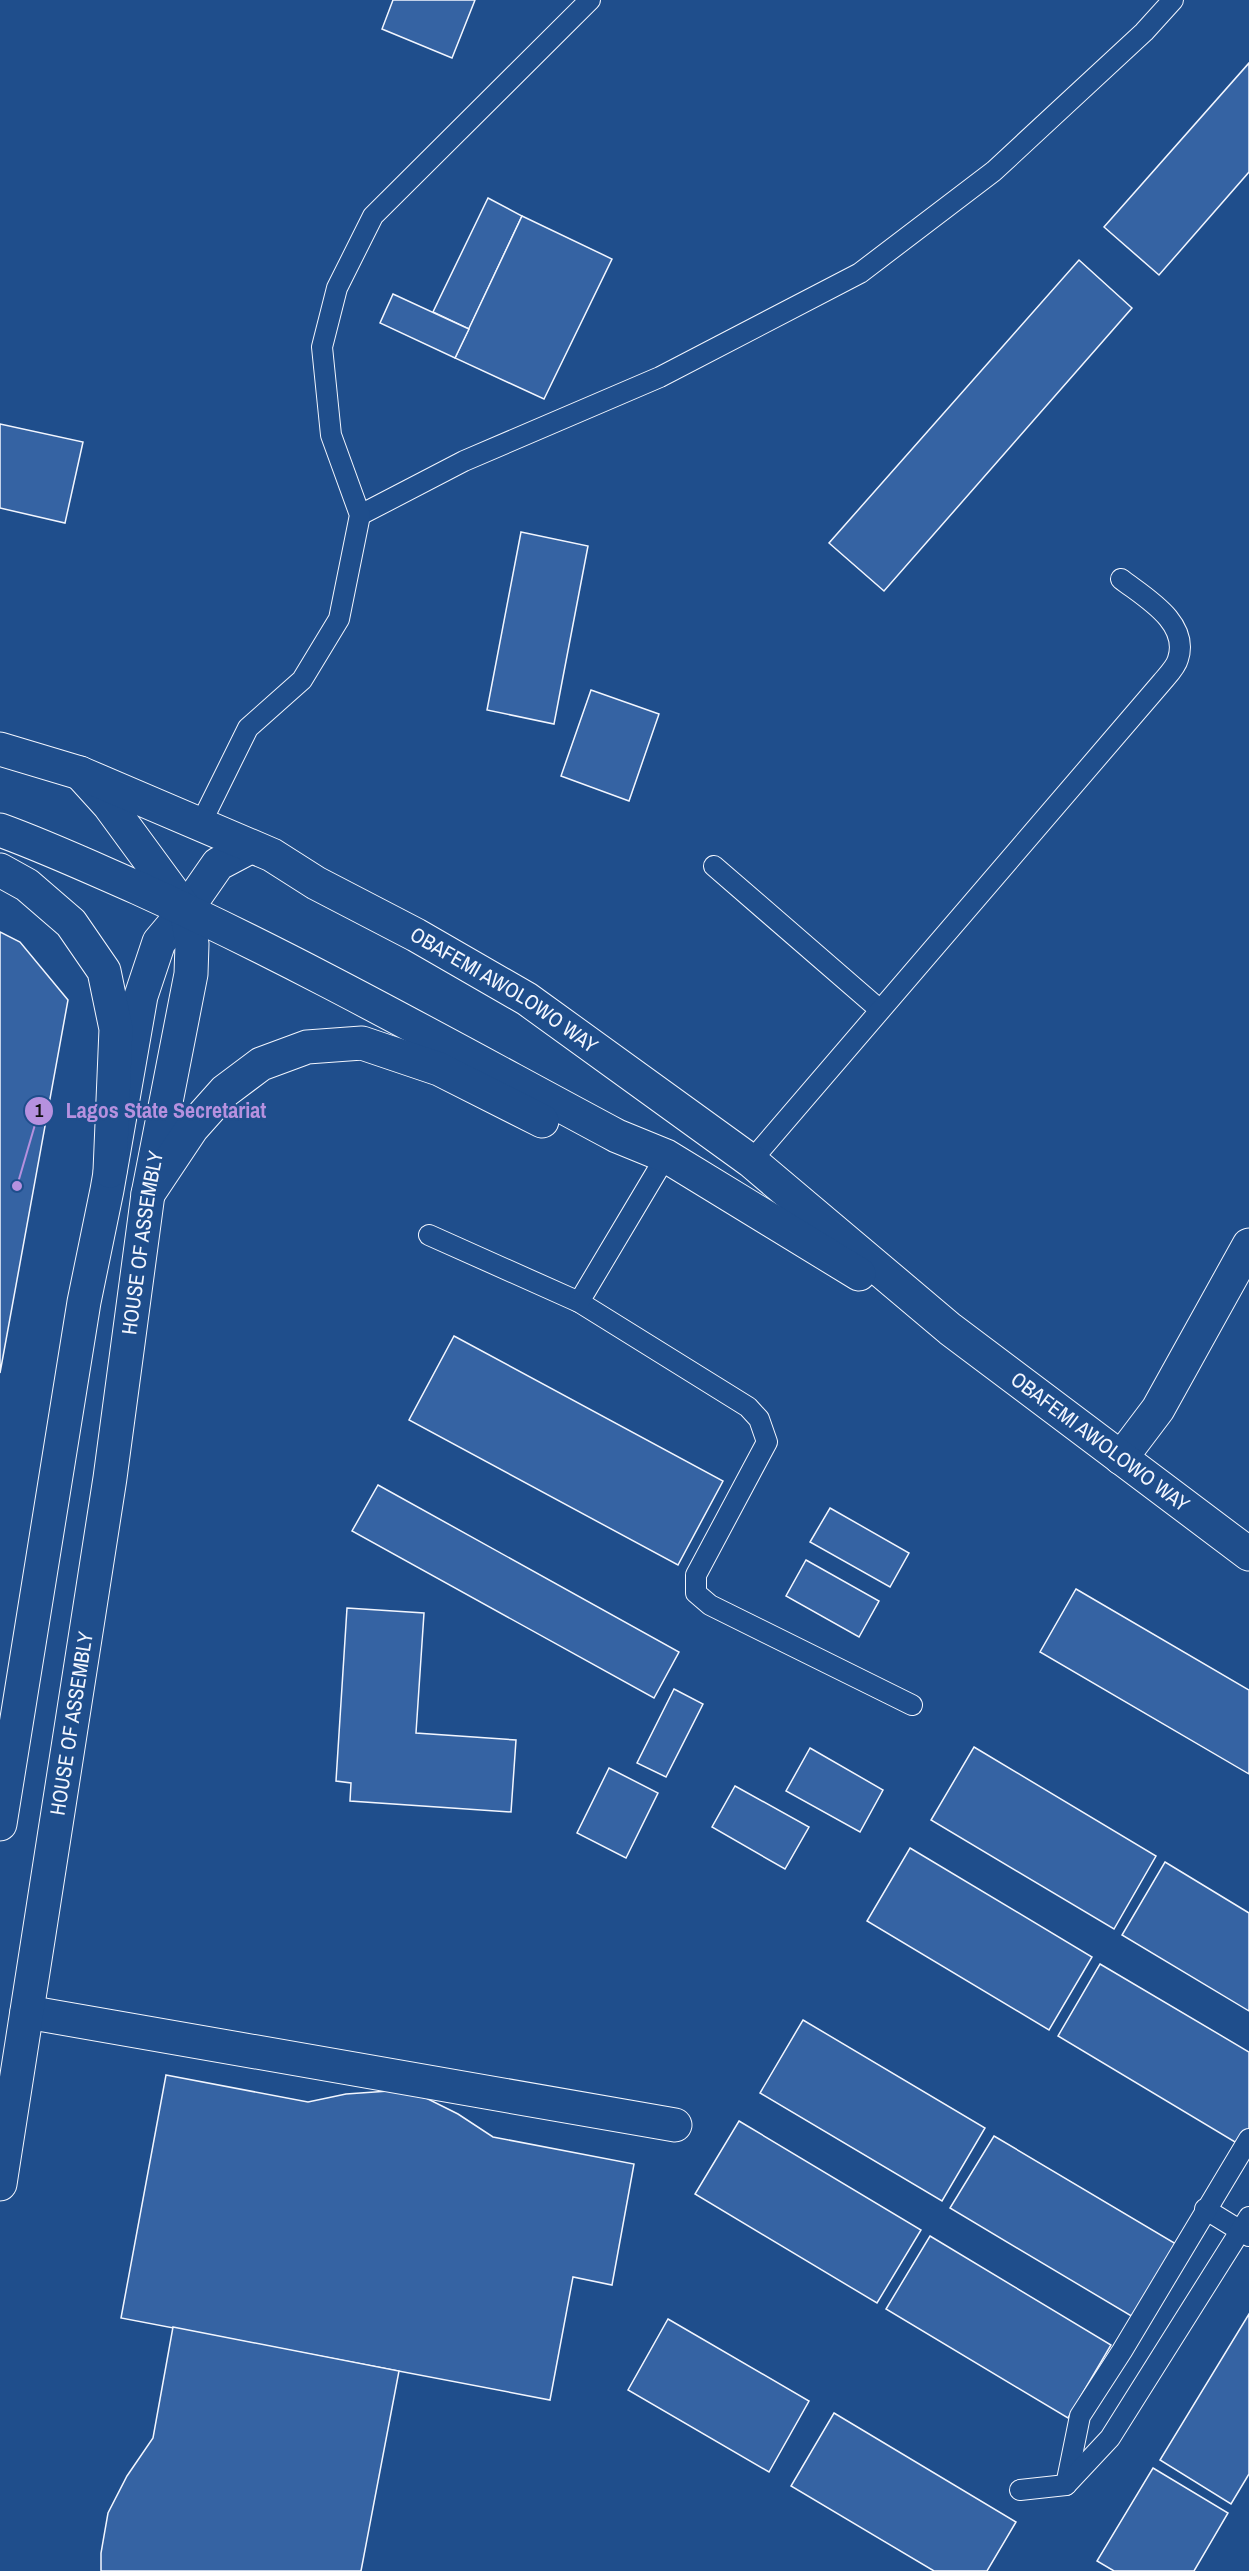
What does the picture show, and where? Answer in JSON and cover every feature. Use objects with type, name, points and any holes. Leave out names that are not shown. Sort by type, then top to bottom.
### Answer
[{"type":"main road","name":"OBAFEMI AWOLOWO WAY","points":[[0,749],[80,773],[272,855],[316,883],[416,935],[527,999],[751,1161],[950,1329],[1249,1554]]},
{"type":"main road","points":[[80,773],[109,805],[186,910],[218,864],[250,847]]},
{"type":"main road","name":"OBAFEMI AWOLOWO WAY","points":[[0,830],[42,845],[186,910],[284,958],[616,1136],[666,1156],[950,1329]]},
{"type":"main road","points":[[0,870],[27,885],[71,922],[104,971],[116,1029],[110,1171]]},
{"type":"main road","name":"HOUSE OF ASSEMBLY","points":[[0,1824],[84,1302],[141,996],[159,942],[186,910]]},
{"type":"main road","name":"HOUSE OF ASSEMBLY","points":[[0,2184],[110,1478],[148,1194],[191,974],[192,944],[186,910]]},
{"type":"main road","points":[[148,1194],[192,1128],[225,1091],[261,1064],[307,1047],[362,1043],[440,1069],[554,1127],[616,1136]]},
{"type":"main road","points":[[1121,1458],[1158,1409],[1249,1245]]},
{"type":"main road","points":[[27,2012],[675,2125]]},
{"type":"lane","points":[[201,823],[248,728],[302,680],[339,619],[360,515],[331,435],[322,347],[337,288],[373,216],[590,0]]},
{"type":"lane","points":[[360,515],[464,461],[660,377],[860,273],[994,171],[1144,32],[1173,0]]},
{"type":"lane","points":[[751,1161],[1162,682],[1178,659],[1179,640],[1168,616],[1121,579]]},
{"type":"lane","points":[[714,866],[879,1010]]},
{"type":"lane","points":[[579,1302],[666,1156]]},
{"type":"lane","points":[[429,1235],[579,1302],[748,1407],[759,1419],[767,1442],[696,1575],[696,1593],[711,1605],[912,1705]]},
{"type":"lane","points":[[1066,2485],[1080,2416],[1122,2351],[1249,2139]]},
{"type":"lane","points":[[1020,2490],[1066,2485],[1110,2438],[1246,2228],[1205,2209]]},
{"type":"building","points":[[393,0],[475,0],[452,58],[382,29]]},
{"type":"building","points":[[1249,63],[1249,172],[1159,275],[1104,227]]},
{"type":"building","points":[[488,198],[522,216],[469,329],[433,312]]},
{"type":"building","points":[[522,216],[612,259],[544,399],[455,358]]},
{"type":"building","points":[[1079,260],[1132,308],[884,591],[829,543]]},
{"type":"building","points":[[393,294],[469,329],[455,358],[380,323]]},
{"type":"building","points":[[0,424],[83,442],[65,523],[0,508]]},
{"type":"building","points":[[521,532],[588,546],[554,724],[487,710]]},
{"type":"building","points":[[591,690],[659,714],[629,801],[561,776]]},
{"type":"building","points":[[0,932],[20,942],[68,1000],[0,1373]]},
{"type":"building","points":[[454,1336],[723,1481],[678,1565],[409,1420]]},
{"type":"building","points":[[378,1485],[679,1652],[654,1698],[352,1531]]},
{"type":"building","points":[[830,1508],[909,1553],[890,1587],[810,1542]]},
{"type":"building","points":[[806,1560],[879,1601],[859,1637],[786,1596]]},
{"type":"building","points":[[1076,1589],[1249,1690],[1249,1774],[1040,1652]]},
{"type":"building","points":[[347,1608],[424,1613],[416,1733],[516,1740],[511,1812],[350,1801],[351,1783],[336,1781]]},
{"type":"building","points":[[674,1689],[703,1704],[666,1777],[637,1763]]},
{"type":"building","points":[[974,1747],[1156,1856],[1114,1929],[931,1820]]},
{"type":"building","points":[[810,1748],[883,1790],[860,1832],[786,1791]]},
{"type":"building","points":[[609,1768],[658,1793],[626,1858],[577,1833]]},
{"type":"building","points":[[735,1786],[809,1827],[785,1869],[712,1827]]},
{"type":"building","points":[[910,1848],[1092,1957],[1049,2030],[867,1921]]},
{"type":"building","points":[[1165,1862],[1249,1913],[1249,2011],[1122,1935]]},
{"type":"building","points":[[1100,1964],[1249,2052],[1249,2130],[1240,2145],[1058,2036]]},
{"type":"building","points":[[803,2020],[985,2128],[942,2201],[760,2093]]},
{"type":"building","points":[[166,2075],[308,2102],[346,2094],[389,2091],[426,2098],[458,2114],[493,2137],[634,2164],[612,2285],[573,2277],[550,2400],[121,2318]]},
{"type":"building","points":[[739,2121],[921,2230],[877,2303],[695,2194]]},
{"type":"building","points":[[994,2136],[1176,2244],[1133,2317],[950,2208]]},
{"type":"building","points":[[930,2236],[1111,2345],[1068,2418],[886,2309]]},
{"type":"building","points":[[1249,2314],[1249,2474],[1231,2504],[1160,2460]]},
{"type":"building","points":[[668,2319],[809,2401],[769,2472],[628,2390]]},
{"type":"building","points":[[173,2327],[399,2371],[361,2571],[101,2571],[101,2553],[108,2513],[127,2476],[153,2438]]},
{"type":"building","points":[[834,2413],[1016,2522],[987,2571],[934,2571],[791,2486]]},
{"type":"building","points":[[1153,2468],[1228,2513],[1194,2571],[1114,2571],[1097,2561]]},
{"type":"place","name":"Lagos State Secretariat","points":[[17,1186]]}]
